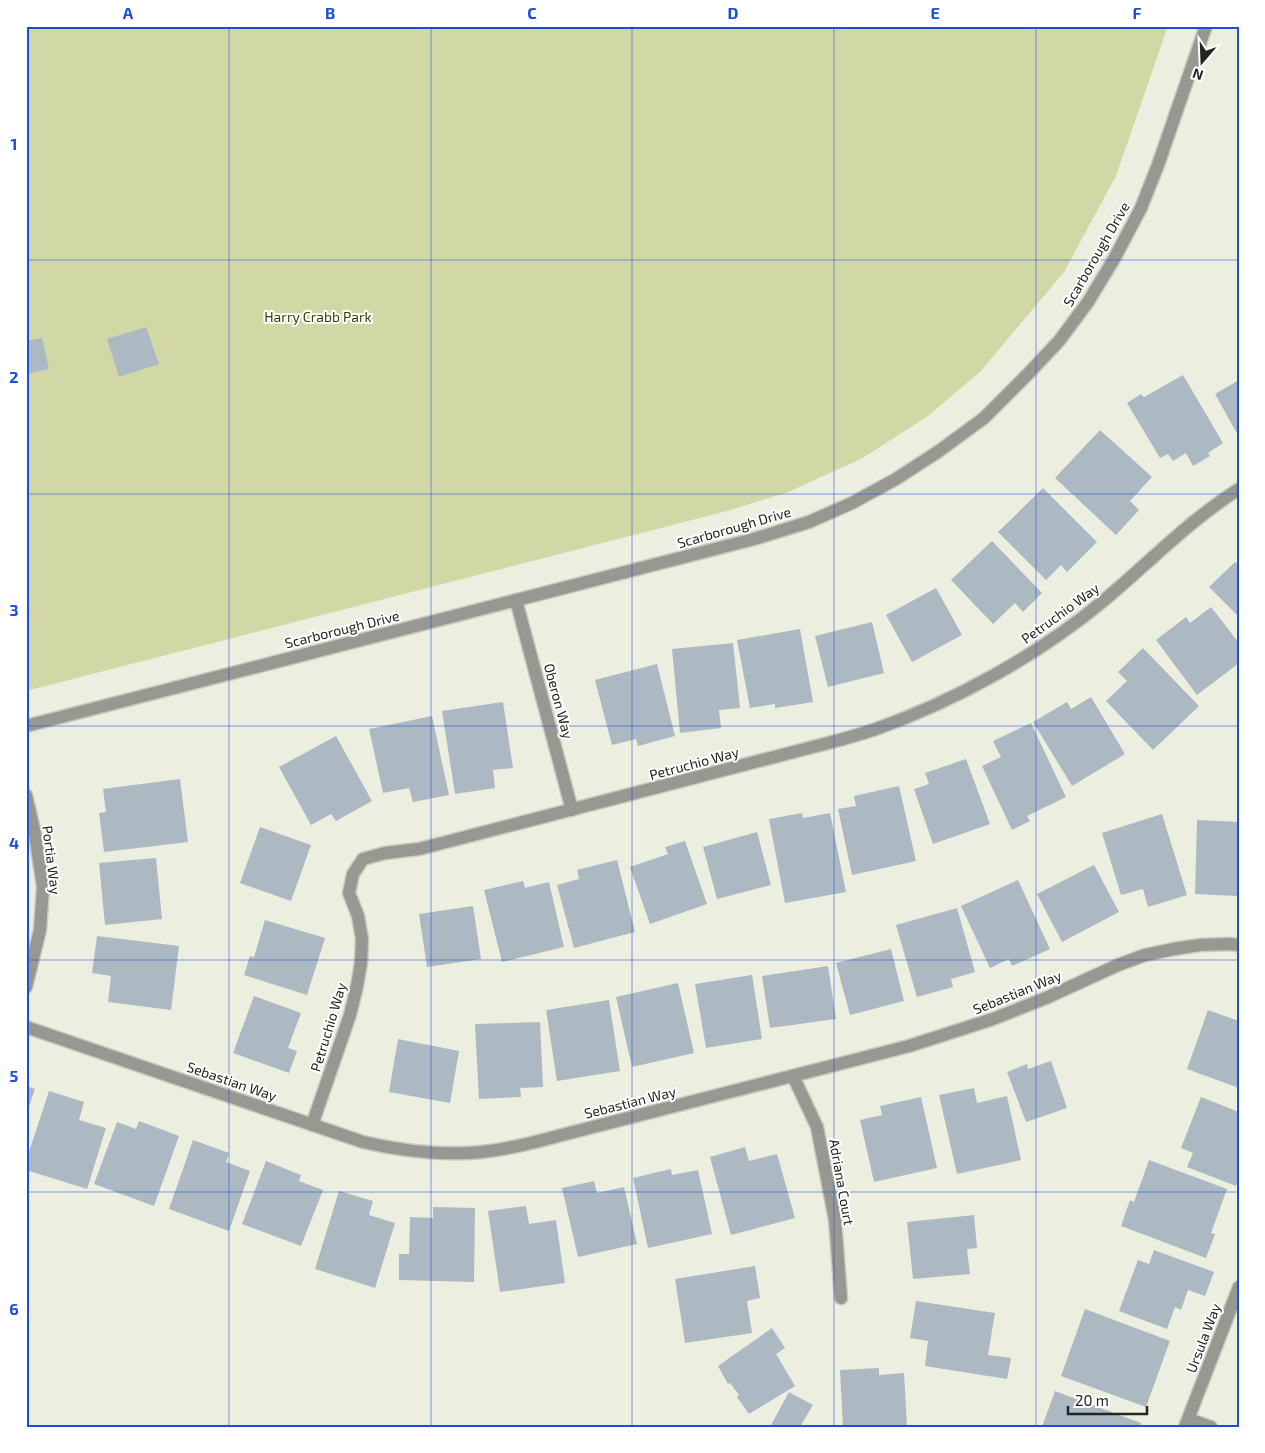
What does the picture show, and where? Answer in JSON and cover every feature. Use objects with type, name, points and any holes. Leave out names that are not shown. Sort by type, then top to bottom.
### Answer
[{"type":"street","name":"Scarborough Drive","points":[[26,726],[754,539],[809,522],[852,503],[896,479],[984,418],[1059,341],[1088,302],[1114,259],[1141,208],[1158,166],[1206,26]]},
{"type":"street","name":"Petruchio Way","points":[[312,1125],[350,1015],[357,986],[362,940],[358,916],[349,893],[353,874],[364,859],[419,849],[832,742],[876,729],[915,714],[955,695],[1026,656],[1064,632],[1103,602],[1183,529],[1221,500],[1239,489]]},
{"type":"street","name":"Oberon Way","points":[[516,600],[572,810]]},
{"type":"street","name":"Portia Way","points":[[26,795],[35,834],[43,887],[40,930],[26,987]]},
{"type":"street","name":"Sebastian Way","points":[[26,1027],[363,1142],[394,1149],[423,1152],[483,1152],[519,1146],[909,1046],[984,1022],[1046,998],[1118,965],[1145,955],[1200,945],[1239,945]]},
{"type":"street","name":"Adriana Court","points":[[793,1076],[817,1127],[835,1220],[841,1298]]},
{"type":"street","name":"Ursula Way","points":[[1187,1423],[1239,1288]]},
{"type":"street","points":[[1187,1423],[1211,1427]]},
{"type":"green space","name":"Harry Crabb Park","points":[[26,26],[1168,26],[1116,176],[1064,272],[981,371],[928,416],[861,459],[788,492],[731,510],[26,691]]},
{"type":"building","points":[[146,327],[159,364],[119,377],[107,339]]},
{"type":"building","points":[[42,338],[49,369],[26,374],[26,341]]},
{"type":"building","points":[[1183,375],[1223,443],[1208,453],[1210,456],[1193,466],[1186,453],[1173,461],[1168,454],[1160,458],[1127,403],[1141,394],[1144,397]]},
{"type":"building","points":[[1239,380],[1239,437],[1215,394]]},
{"type":"building","points":[[1100,430],[1152,477],[1130,501],[1139,510],[1116,535],[1055,478]]},
{"type":"building","points":[[1043,488],[1097,542],[1067,572],[1061,565],[1046,580],[998,532]]},
{"type":"building","points":[[992,541],[1042,593],[1023,612],[1015,603],[993,624],[951,580]]},
{"type":"building","points":[[1235,562],[1239,565],[1239,617],[1209,587]]},
{"type":"building","points":[[936,588],[962,635],[912,662],[886,615]]},
{"type":"building","points":[[1211,607],[1239,643],[1239,663],[1197,695],[1156,640],[1186,617],[1190,623]]},
{"type":"building","points":[[872,622],[884,673],[828,687],[815,636]]},
{"type":"building","points":[[800,629],[813,702],[775,708],[775,704],[750,708],[737,640]]},
{"type":"building","points":[[733,643],[740,708],[719,710],[721,728],[680,733],[672,649]]},
{"type":"building","points":[[1143,648],[1199,706],[1153,750],[1106,701],[1127,681],[1118,672]]},
{"type":"building","points":[[657,664],[675,736],[638,746],[636,739],[612,745],[595,680]]},
{"type":"building","points":[[1091,697],[1125,754],[1072,786],[1033,722],[1067,702],[1071,709]]},
{"type":"building","points":[[503,702],[513,768],[493,770],[495,788],[455,794],[442,711]]},
{"type":"building","points":[[432,716],[449,795],[413,802],[409,788],[383,793],[369,729]]},
{"type":"building","points":[[1031,723],[1066,797],[1027,816],[1030,821],[1012,830],[982,766],[1001,757],[993,741]]},
{"type":"building","points":[[336,736],[372,801],[336,821],[331,814],[311,825],[279,767]]},
{"type":"building","points":[[966,759],[990,824],[933,844],[914,789],[929,784],[925,773]]},
{"type":"building","points":[[180,779],[188,842],[104,852],[99,813],[106,812],[103,789]]},
{"type":"building","points":[[899,786],[916,861],[852,875],[838,809],[856,806],[854,796]]},
{"type":"building","points":[[802,813],[803,818],[830,813],[846,892],[785,903],[769,819]]},
{"type":"building","points":[[1162,814],[1187,895],[1148,907],[1143,889],[1121,895],[1102,833]]},
{"type":"building","points":[[1197,820],[1239,822],[1239,887],[1237,887],[1237,896],[1195,894]]},
{"type":"building","points":[[260,827],[311,845],[291,901],[240,883]]},
{"type":"building","points":[[757,832],[771,885],[717,899],[703,847]]},
{"type":"building","points":[[685,841],[707,904],[650,924],[630,867],[668,854],[665,847]]},
{"type":"building","points":[[156,858],[162,919],[105,925],[99,863]]},
{"type":"building","points":[[617,860],[635,932],[574,948],[557,885],[579,879],[577,870]]},
{"type":"building","points":[[1094,865],[1119,912],[1062,942],[1037,894]]},
{"type":"building","points":[[1018,880],[1050,949],[1012,966],[1009,959],[990,968],[961,906]]},
{"type":"building","points":[[523,881],[525,888],[549,882],[564,947],[502,962],[484,890]]},
{"type":"building","points":[[473,906],[481,959],[427,967],[419,914]]},
{"type":"building","points":[[957,908],[975,972],[951,979],[953,987],[917,997],[896,925]]},
{"type":"building","points":[[265,920],[325,938],[307,995],[244,975],[250,956],[254,957]]},
{"type":"building","points":[[97,936],[179,946],[171,1010],[108,1002],[111,976],[92,973]]},
{"type":"building","points":[[891,949],[904,1001],[850,1015],[836,963]]},
{"type":"building","points":[[828,966],[836,1019],[770,1028],[762,976]]},
{"type":"building","points":[[752,975],[762,1039],[706,1048],[695,984]]},
{"type":"building","points":[[678,983],[694,1053],[632,1067],[616,997]]},
{"type":"building","points":[[254,996],[301,1013],[288,1048],[297,1051],[289,1073],[233,1053]]},
{"type":"building","points":[[609,1000],[620,1071],[557,1081],[546,1010]]},
{"type":"building","points":[[1208,1010],[1239,1021],[1239,1088],[1187,1069]]},
{"type":"building","points":[[540,1022],[543,1087],[520,1088],[521,1097],[479,1099],[475,1024]]},
{"type":"building","points":[[398,1039],[459,1051],[450,1103],[389,1092]]},
{"type":"building","points":[[1051,1061],[1067,1108],[1026,1122],[1007,1072],[1027,1064],[1028,1069]]},
{"type":"building","points":[[26,1086],[35,1089],[27,1112],[26,1112]]},
{"type":"building","points":[[974,1088],[977,1103],[1007,1096],[1021,1160],[957,1174],[939,1095]]},
{"type":"building","points":[[49,1091],[84,1102],[79,1120],[106,1128],[87,1189],[26,1170],[26,1161]]},
{"type":"building","points":[[921,1097],[937,1168],[874,1182],[860,1120],[882,1115],[880,1106]]},
{"type":"building","points":[[1201,1097],[1239,1112],[1239,1179],[1236,1186],[1187,1167],[1193,1153],[1181,1148]]},
{"type":"building","points":[[139,1121],[179,1136],[154,1206],[94,1184],[117,1122],[136,1129]]},
{"type":"building","points":[[193,1140],[229,1153],[226,1162],[250,1171],[229,1231],[169,1209]]},
{"type":"building","points":[[745,1147],[749,1161],[777,1154],[795,1218],[731,1235],[710,1157]]},
{"type":"building","points":[[1149,1160],[1227,1189],[1211,1233],[1215,1234],[1206,1258],[1121,1226],[1130,1200],[1134,1202]]},
{"type":"building","points":[[266,1161],[301,1175],[299,1181],[323,1190],[301,1246],[242,1224]]},
{"type":"building","points":[[671,1169],[672,1175],[698,1170],[712,1234],[648,1248],[633,1178]]},
{"type":"building","points":[[594,1181],[597,1193],[624,1187],[637,1244],[578,1257],[562,1188]]},
{"type":"building","points":[[339,1191],[373,1201],[369,1215],[395,1223],[375,1288],[315,1269]]},
{"type":"building","points":[[526,1206],[529,1224],[556,1220],[565,1283],[500,1292],[488,1211]]},
{"type":"building","points":[[433,1207],[475,1208],[474,1282],[399,1280],[399,1254],[409,1254],[410,1217],[433,1218]]},
{"type":"building","points":[[974,1215],[977,1248],[967,1249],[970,1274],[913,1279],[907,1222]]},
{"type":"building","points":[[1154,1250],[1214,1272],[1205,1296],[1188,1290],[1181,1310],[1175,1307],[1167,1329],[1119,1311],[1138,1260],[1149,1264]]},
{"type":"building","points":[[755,1266],[760,1298],[747,1301],[752,1333],[685,1343],[675,1279]]},
{"type":"building","points":[[916,1301],[995,1313],[988,1355],[1011,1358],[1007,1379],[925,1366],[928,1341],[910,1338]]},
{"type":"building","points":[[1085,1309],[1170,1341],[1146,1407],[1061,1376]]},
{"type":"building","points":[[772,1328],[785,1348],[776,1354],[795,1386],[749,1414],[737,1397],[739,1395],[730,1383],[728,1384],[718,1366]]},
{"type":"building","points":[[879,1368],[879,1375],[904,1373],[907,1427],[843,1427],[840,1370]]},
{"type":"building","points":[[1055,1391],[1141,1423],[1140,1427],[1042,1427]]},
{"type":"building","points":[[789,1392],[813,1405],[800,1427],[770,1427]]}]
